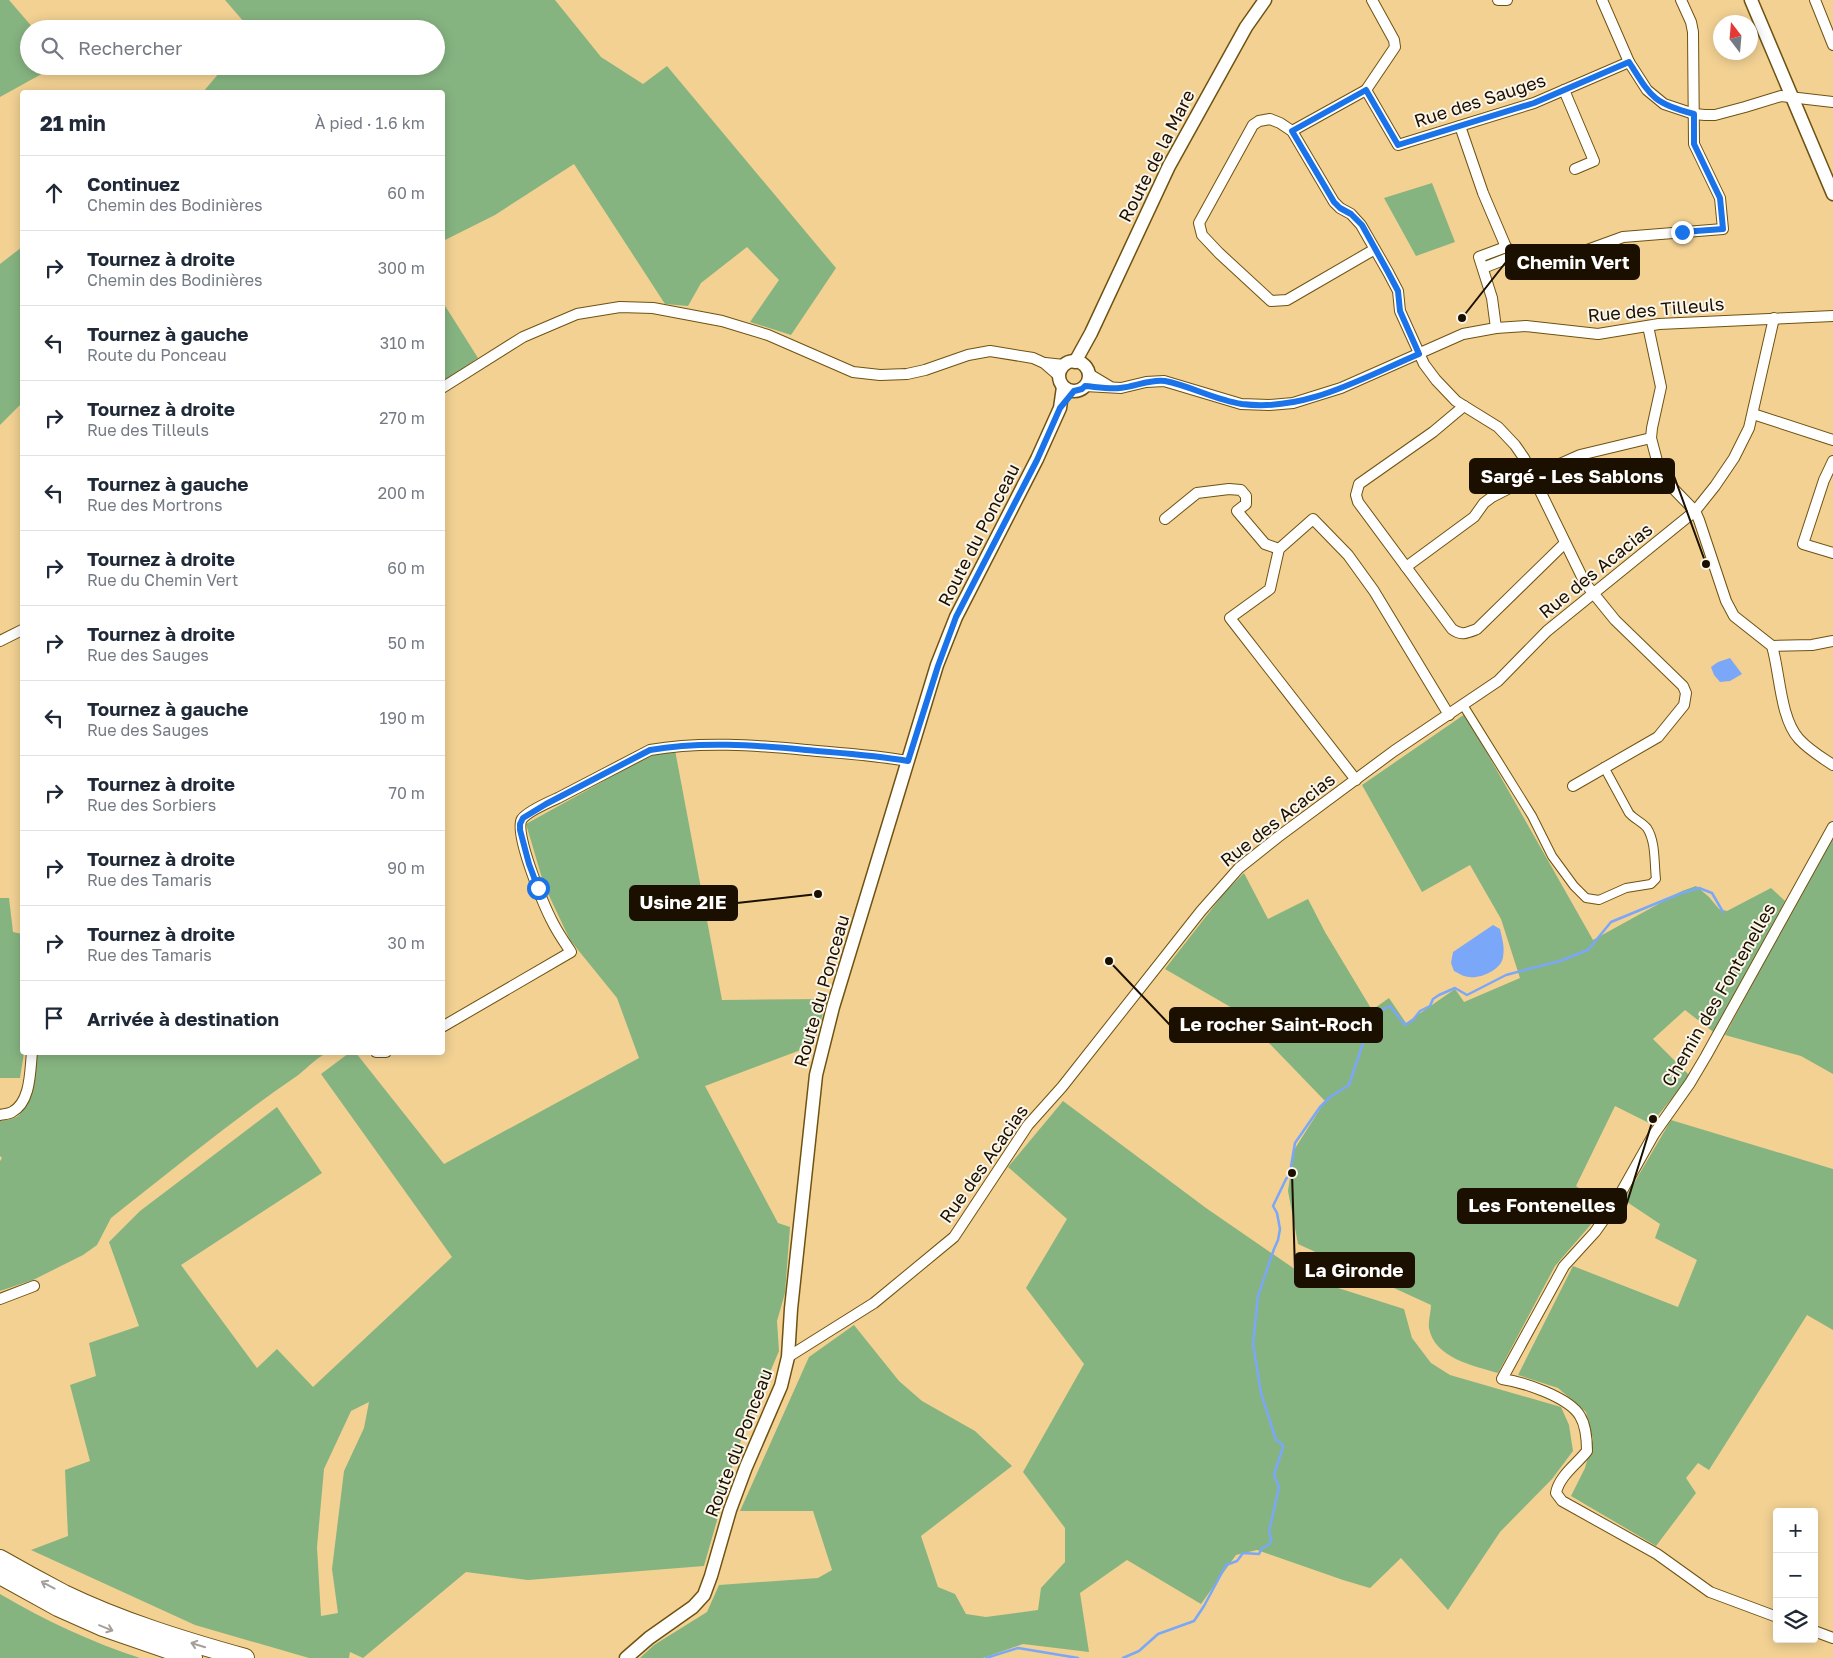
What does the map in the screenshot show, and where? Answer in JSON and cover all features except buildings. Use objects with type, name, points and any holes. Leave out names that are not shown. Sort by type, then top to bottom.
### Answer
[{"type":"highway","points":[[0,1559],[64,1594],[95,1608],[197,1645],[245,1658]]},
{"type":"highway","points":[[0,1575],[58,1607],[94,1623],[192,1658]]},
{"type":"street","name":"Route de la Mare","points":[[1074,376],[1091,333],[1169,166],[1246,27],[1265,0]]},
{"type":"street","points":[[1292,131],[1366,90],[1395,47],[1394,40],[1372,0]]},
{"type":"street","points":[[1498,0],[1507,0]]},
{"type":"street","points":[[1602,0],[1629,62],[1647,90],[1655,99],[1664,104],[1694,114],[1715,114],[1781,96],[1833,102]]},
{"type":"street","points":[[1460,126],[1490,211],[1506,247],[1516,255],[1536,262],[1557,262],[1624,237],[1723,229],[1720,198],[1694,144],[1693,32],[1691,22],[1681,0]]},
{"type":"street","points":[[1751,0],[1833,194]]},
{"type":"street","points":[[1815,0],[1833,46]]},
{"type":"street","name":"Rue des Sauges","points":[[1366,90],[1398,145],[1534,103],[1629,62]]},
{"type":"street","points":[[1564,90],[1594,161],[1575,169]]},
{"type":"street","points":[[1375,249],[1287,300],[1276,302],[1270,300],[1219,253],[1202,235],[1199,223],[1200,217],[1253,125],[1259,121],[1270,119],[1292,131],[1334,202],[1351,214],[1362,225],[1398,291],[1400,311],[1424,364],[1436,380],[1464,406],[1498,427],[1524,458],[1585,583],[1615,620],[1680,681],[1686,694],[1684,705],[1658,736],[1573,786]]},
{"type":"street","points":[[1496,328],[1492,298],[1479,257],[1506,247]]},
{"type":"street","points":[[1483,268],[1516,255]]},
{"type":"street","name":"Rue des Tilleuls","points":[[445,386],[523,337],[577,314],[620,307],[653,308],[722,321],[768,335],[853,372],[880,376],[907,374],[925,370],[968,355],[990,351],[1033,358],[1074,376],[1112,388],[1164,381],[1241,404],[1269,405],[1293,403],[1341,388],[1463,334],[1496,328],[1534,326],[1598,334],[1648,326],[1702,321],[1833,316]]},
{"type":"street","name":"Rue des Acacias","points":[[788,1357],[874,1303],[954,1237],[1028,1125],[1068,1080],[1220,888],[1239,868],[1394,751],[1498,681],[1547,631],[1694,511],[1715,486],[1734,458],[1749,428],[1774,318]]},
{"type":"street","points":[[1648,326],[1661,387],[1651,438],[1661,476],[1694,511],[1705,536],[1726,600],[1734,616],[1772,646],[1812,645],[1833,641]]},
{"type":"street","name":"Route du Ponceau","points":[[626,1658],[649,1638],[693,1607],[704,1595],[743,1475],[781,1386],[788,1357],[792,1300],[816,1075],[833,1007],[908,761],[938,666],[956,617],[1037,460],[1074,376]]},
{"type":"street","points":[[1464,406],[1433,432],[1359,484],[1356,495],[1358,502],[1452,629],[1458,634],[1477,629],[1565,543]]},
{"type":"street","points":[[1753,414],[1833,440]]},
{"type":"street","points":[[1406,567],[1474,517],[1484,503],[1492,497],[1580,454],[1651,438]]},
{"type":"street","points":[[1833,461],[1824,480],[1803,544],[1833,553]]},
{"type":"street","points":[[1165,519],[1197,493],[1230,489],[1241,490],[1246,496],[1246,504],[1237,511],[1265,544],[1279,549]]},
{"type":"street","points":[[1356,780],[1230,618],[1270,589],[1279,549],[1313,519],[1348,555],[1374,591],[1449,715]]},
{"type":"street","points":[[0,640],[20,631]]},
{"type":"street","points":[[1772,646],[1785,709],[1792,730],[1808,747],[1833,766]]},
{"type":"street","points":[[1463,705],[1532,816],[1552,856],[1574,886],[1586,898],[1599,900],[1626,888],[1651,884],[1656,879],[1653,848],[1646,828],[1629,813],[1604,768]]},
{"type":"street","points":[[445,1025],[571,952],[553,925],[538,888],[529,864],[520,824],[523,818],[546,804],[650,750],[668,747],[750,745],[882,756],[908,761]]},
{"type":"street","name":"Chemin des Fontenelles","points":[[1773,1616],[1710,1592],[1657,1554],[1562,1501],[1556,1493],[1557,1488],[1587,1450],[1587,1438],[1580,1417],[1573,1407],[1556,1397],[1513,1381],[1502,1380],[1564,1266],[1595,1232],[1614,1205],[1654,1134],[1690,1083],[1833,827]]},
{"type":"street","points":[[0,1115],[11,1113],[19,1106],[26,1094],[32,1055]]},
{"type":"street","points":[[0,1298],[34,1286]]},
{"type":"street","points":[[1818,1632],[1833,1638]]},
{"type":"green space","points":[[0,0],[9,0],[26,20],[20,20],[20,75],[40,75],[0,97]]},
{"type":"green space","points":[[225,0],[555,0],[601,57],[643,84],[667,66],[836,268],[791,335],[750,322],[779,280],[747,247],[701,283],[688,306],[665,304],[574,164],[495,215],[445,240],[445,90],[205,90],[217,75],[445,75],[445,20],[242,20]]},
{"type":"green space","points":[[1432,183],[1455,242],[1416,256],[1384,198]]},
{"type":"green space","points":[[20,249],[20,405],[0,425],[0,264]]},
{"type":"green space","points":[[445,306],[478,358],[445,381]]},
{"type":"green space","points":[[1465,714],[1593,940],[1682,891],[1696,886],[1719,909],[1727,911],[1771,888],[1785,901],[1716,1034],[1685,1010],[1653,1039],[1690,1076],[1651,1124],[1615,1106],[1576,1186],[1606,1207],[1555,1266],[1498,1373],[1467,1364],[1447,1354],[1439,1347],[1432,1338],[1429,1328],[1431,1305],[1298,1244],[1288,1191],[1294,1150],[1325,1101],[1239,1012],[1165,969],[1225,892],[1244,873],[1268,919],[1308,899],[1325,932],[1372,1010],[1389,998],[1406,1023],[1455,989],[1464,1002],[1520,978],[1501,919],[1470,865],[1422,892],[1362,785]]},
{"type":"green space","points":[[675,750],[722,1000],[827,999],[814,1045],[705,1086],[778,1223],[790,1227],[785,1293],[777,1321],[779,1351],[737,1450],[704,1566],[528,1580],[466,1572],[363,1658],[350,1652],[349,1658],[309,1658],[195,1625],[31,1550],[68,1536],[65,1470],[90,1461],[70,1385],[96,1376],[89,1343],[139,1326],[109,1242],[140,1211],[277,1107],[322,1173],[181,1265],[257,1368],[277,1349],[313,1387],[452,1257],[321,1074],[346,1055],[358,1055],[444,1164],[639,1058],[617,998],[570,940],[544,885],[526,824],[647,757]],"holes":[[[369,1402],[364,1428],[344,1471],[332,1569],[338,1613],[321,1616],[317,1547],[324,1469],[351,1411]]]},
{"type":"green space","points":[[1833,838],[1833,1074],[1801,1056],[1725,1035]]},
{"type":"green space","points":[[0,898],[9,898],[13,932],[20,934],[20,1055],[24,1055],[20,1078],[0,1078]]},
{"type":"green space","points":[[36,1055],[323,1055],[228,1126],[111,1218],[97,1245],[83,1255],[33,1280],[0,1291],[0,1161],[2,1158],[0,1156],[0,1121],[9,1120],[22,1112],[31,1084]]},
{"type":"green space","points":[[1063,1101],[1206,1208],[1299,1272],[1313,1280],[1404,1309],[1412,1338],[1431,1363],[1450,1375],[1561,1407],[1569,1425],[1573,1451],[1552,1479],[1500,1532],[1448,1610],[1401,1558],[1370,1588],[1257,1550],[1236,1555],[1201,1604],[1127,1560],[1080,1593],[1089,1652],[1023,1644],[983,1658],[640,1658],[654,1645],[707,1612],[719,1585],[818,1578],[832,1570],[813,1511],[740,1511],[809,1357],[854,1325],[899,1381],[922,1401],[975,1431],[1012,1466],[921,1536],[938,1587],[955,1594],[966,1614],[986,1617],[1038,1610],[1041,1588],[1065,1562],[1065,1528],[1023,1472],[1084,1364],[1026,1288],[1067,1219],[1008,1167]]},
{"type":"green space","points":[[1671,1120],[1833,1169],[1833,1330],[1807,1315],[1709,1470],[1698,1463],[1686,1478],[1696,1493],[1656,1546],[1571,1496],[1585,1468],[1593,1439],[1586,1412],[1558,1388],[1518,1375],[1573,1266],[1678,1307],[1697,1260],[1655,1238],[1660,1224],[1624,1200]]},
{"type":"green space","points":[[0,1594],[68,1630],[140,1658],[0,1658]]},
{"type":"water","points":[[1730,658],[1742,674],[1730,681],[1720,682],[1714,675],[1711,667],[1718,662]]},
{"type":"water","points":[[1493,925],[1500,929],[1503,943],[1503,957],[1499,965],[1485,975],[1474,977],[1465,976],[1454,971],[1451,963],[1453,952]]},
{"type":"waterway","points":[[1123,1658],[1139,1651],[1158,1634],[1194,1621],[1226,1565],[1237,1561],[1243,1553],[1259,1554],[1262,1548],[1270,1544],[1269,1532],[1279,1487],[1274,1475],[1283,1447],[1276,1440],[1261,1393],[1253,1344],[1258,1296],[1278,1240],[1280,1229],[1277,1213],[1273,1206],[1286,1179],[1293,1171],[1291,1166],[1295,1143],[1320,1107],[1330,1097],[1349,1085],[1365,1037],[1380,1011],[1390,1006],[1405,1025],[1413,1020],[1420,1011],[1430,1006],[1433,999],[1439,995],[1455,988],[1467,995],[1506,975],[1560,961],[1588,950],[1611,922],[1679,894],[1699,888],[1712,893],[1723,912]]},
{"type":"waterway","points":[[986,1658],[1018,1648],[1078,1658]]},
{"type":"place","name":"Chemin Vert","points":[[1462,318]]},
{"type":"place","name":"Sargé - Les Sablons","points":[[1706,564]]},
{"type":"place","name":"Usine 2IE","points":[[818,894]]},
{"type":"place","name":"Le rocher Saint-Roch","points":[[1109,961]]},
{"type":"place","name":"Les Fontenelles","points":[[1653,1119]]},
{"type":"place","name":"La Gironde","points":[[1292,1173]]},
{"type":"route","points":[[538,888],[520,830],[523,818],[650,750],[668,747],[750,745],[882,756],[908,761],[938,666],[956,617],[1037,460],[1060,408],[1074,391],[1078,391],[1085,386],[1121,388],[1146,382],[1164,381],[1241,404],[1269,405],[1293,403],[1341,388],[1419,354],[1400,311],[1398,291],[1362,225],[1351,214],[1334,202],[1292,131],[1366,90],[1398,145],[1518,109],[1629,62],[1655,99],[1694,114],[1694,144],[1720,198],[1723,229],[1682,232]]}]
